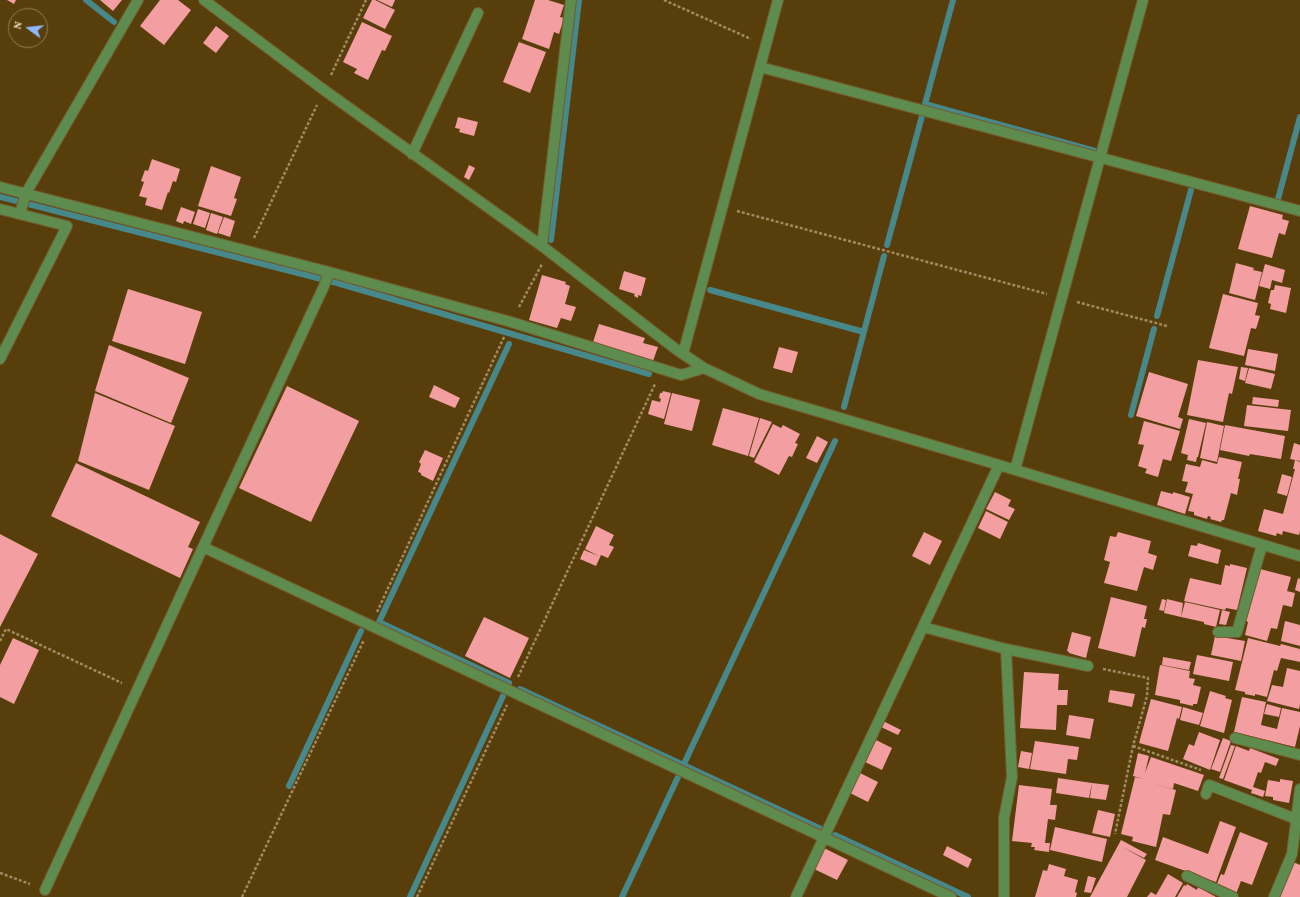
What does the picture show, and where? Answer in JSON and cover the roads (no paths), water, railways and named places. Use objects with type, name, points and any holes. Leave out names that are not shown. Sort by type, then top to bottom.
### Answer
[{"type":"street","points":[[20,212],[25,195],[138,0]]},
{"type":"street","points":[[204,0],[324,90],[545,249],[683,354],[704,368],[759,394],[1300,556]]},
{"type":"street","points":[[545,249],[571,0]]},
{"type":"street","points":[[683,354],[778,0]]},
{"type":"street","points":[[1015,470],[1143,0]]},
{"type":"street","points":[[412,154],[478,13]]},
{"type":"street","points":[[760,67],[1300,212]]},
{"type":"street","points":[[0,187],[25,195],[248,251],[511,322],[681,375],[704,368]]},
{"type":"street","points":[[0,209],[20,212],[67,226],[0,359]]},
{"type":"street","points":[[45,890],[325,285],[328,273]]},
{"type":"street","points":[[796,897],[999,465]]},
{"type":"street","points":[[1218,632],[1237,632],[1262,545]]},
{"type":"street","points":[[203,547],[951,897]]},
{"type":"street","points":[[923,627],[1006,649],[1088,666]]},
{"type":"street","points":[[1004,897],[1004,818],[1012,777],[1006,649]]},
{"type":"street","points":[[1235,738],[1300,754]]},
{"type":"street","points":[[1207,789],[1298,813]]},
{"type":"street","points":[[1274,897],[1292,854],[1300,789]]},
{"type":"street","points":[[1187,876],[1233,897]]},
{"type":"waterway","points":[[86,0],[114,22]]},
{"type":"waterway","points":[[551,240],[579,0]]},
{"type":"waterway","points":[[953,0],[925,104],[1095,151]]},
{"type":"waterway","points":[[887,245],[922,116]]},
{"type":"waterway","points":[[1278,199],[1300,117]]},
{"type":"waterway","points":[[1157,316],[1191,190]]},
{"type":"waterway","points":[[0,197],[337,283],[649,374]]},
{"type":"waterway","points":[[844,407],[884,256]]},
{"type":"waterway","points":[[710,290],[864,332]]},
{"type":"waterway","points":[[1131,415],[1154,329]]},
{"type":"waterway","points":[[509,344],[379,622],[509,683]]},
{"type":"waterway","points":[[683,766],[835,441]]},
{"type":"waterway","points":[[289,786],[361,631]]},
{"type":"waterway","points":[[520,689],[821,829]]},
{"type":"waterway","points":[[410,897],[503,696]]},
{"type":"waterway","points":[[622,897],[678,777]]},
{"type":"waterway","points":[[835,835],[968,897]]}]
